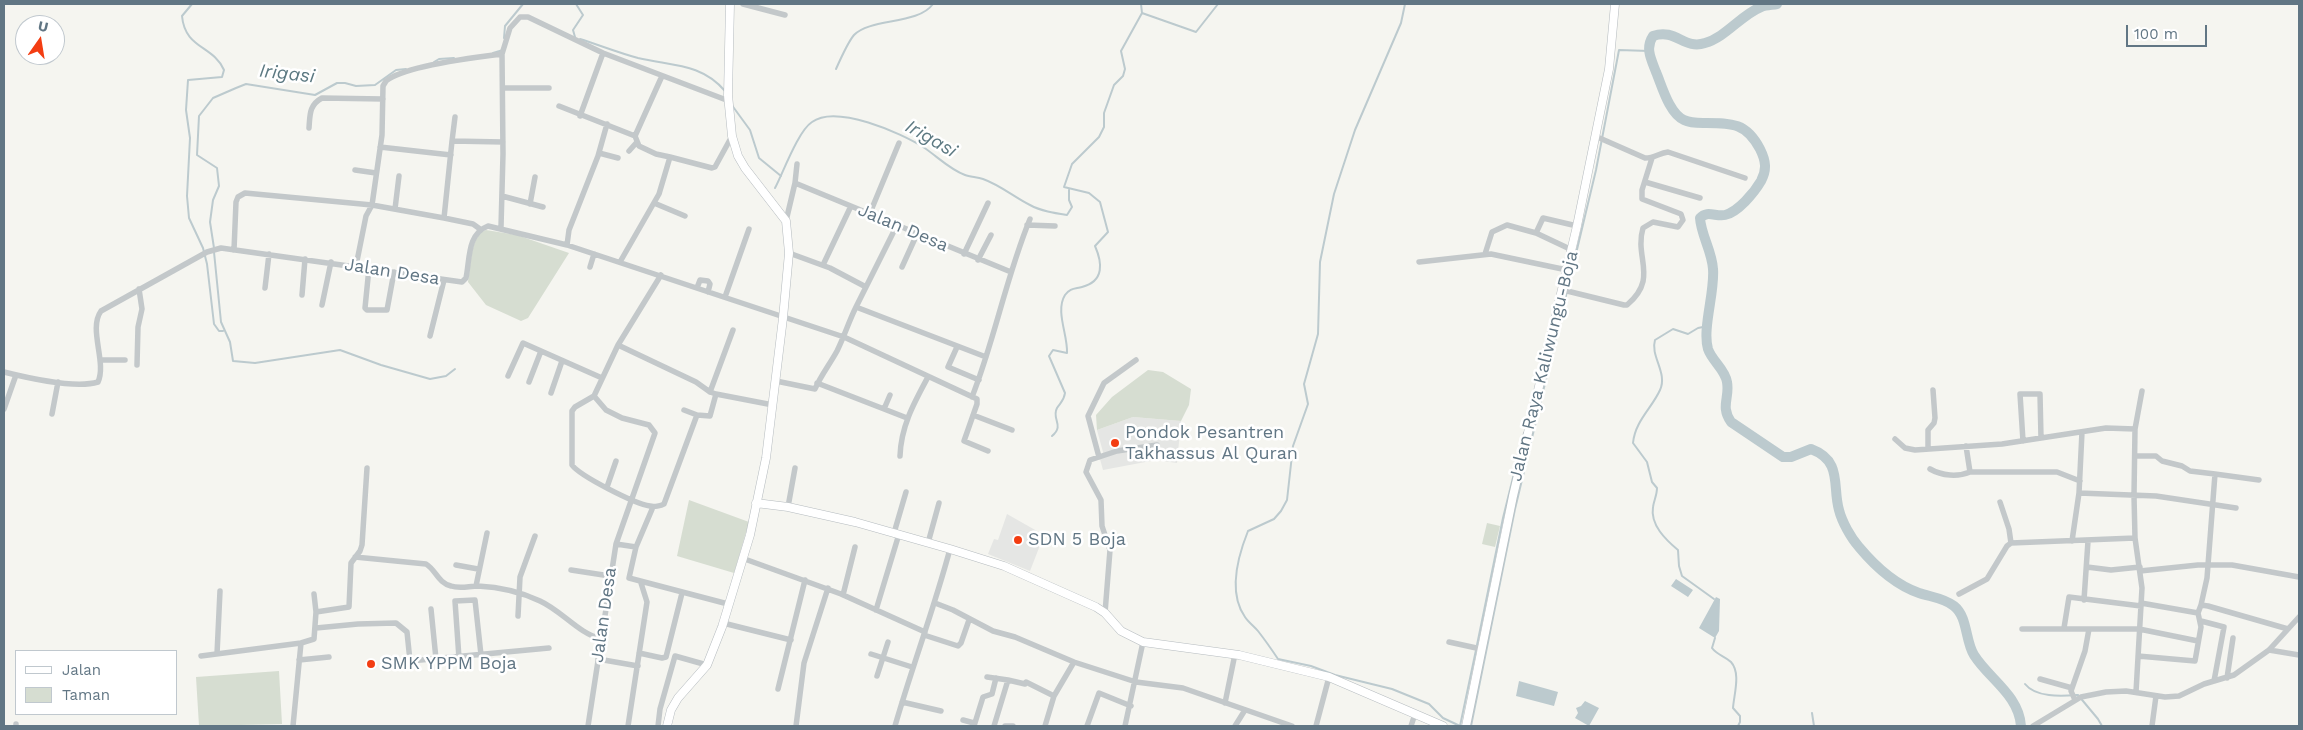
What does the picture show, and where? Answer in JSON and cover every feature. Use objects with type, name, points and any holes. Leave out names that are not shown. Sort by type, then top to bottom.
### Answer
[{"type":"street","points":[[730,4],[728,98],[732,136],[738,156],[745,168],[786,221]]},
{"type":"street","points":[[743,4],[785,15]]},
{"type":"street","name":"Jalan Raya Kaliwungu-Boja","points":[[1466,726],[1513,496],[1566,291],[1565,270],[1575,225],[1601,138],[1616,4]]},
{"type":"street","points":[[501,228],[504,88],[502,54],[510,28],[516,20],[524,16],[603,53],[662,76],[728,98]]},
{"type":"street","points":[[580,116],[603,53]]},
{"type":"street","points":[[356,266],[366,216],[372,205],[386,81],[397,75],[443,63],[502,54]]},
{"type":"street","points":[[629,151],[636,139],[662,76]]},
{"type":"street","points":[[504,88],[549,88]]},
{"type":"street","points":[[309,128],[311,108],[316,101],[322,98],[384,98]]},
{"type":"street","points":[[559,106],[580,116],[607,124],[636,139],[650,151],[712,168],[715,167],[732,136]]},
{"type":"street","points":[[444,218],[455,117]]},
{"type":"street","points":[[567,245],[569,230],[599,153],[607,124]]},
{"type":"street","points":[[1601,138],[1638,155],[1652,158],[1668,152],[1745,178]]},
{"type":"street","points":[[452,141],[503,142]]},
{"type":"street","points":[[870,213],[899,143]]},
{"type":"street","points":[[380,147],[450,155]]},
{"type":"street","points":[[599,153],[618,158]]},
{"type":"street","points":[[620,262],[654,202],[665,178],[670,157]]},
{"type":"street","points":[[1566,291],[1624,305],[1627,305],[1634,299],[1646,276],[1640,246],[1643,228],[1653,222],[1678,227],[1684,220],[1681,214],[1642,199],[1652,158]]},
{"type":"street","points":[[667,726],[671,710],[678,698],[707,665],[723,623],[750,535],[773,404],[788,253],[786,221],[795,183],[797,164]]},
{"type":"street","points":[[355,170],[376,173]]},
{"type":"street","points":[[395,209],[399,176]]},
{"type":"street","points":[[530,204],[535,177]]},
{"type":"street","points":[[1645,182],[1700,198]]},
{"type":"street","name":"Jalan Desa","points":[[795,183],[1011,272]]},
{"type":"street","points":[[234,250],[236,202],[241,194],[256,193],[372,205],[473,224],[480,229],[488,226],[501,228],[567,245],[844,337],[972,397],[978,401],[964,441],[988,451]]},
{"type":"street","points":[[502,196],[542,207]]},
{"type":"street","points":[[654,202],[685,216]]},
{"type":"street","points":[[964,254],[988,203]]},
{"type":"street","points":[[823,265],[851,206]]},
{"type":"street","points":[[1536,233],[1543,218],[1575,225]]},
{"type":"street","points":[[972,397],[1028,222],[1055,226]]},
{"type":"street","points":[[776,380],[813,390],[844,337],[856,307],[897,225]]},
{"type":"street","points":[[1485,254],[1492,232],[1497,228],[1507,225],[1536,233],[1570,250]]},
{"type":"street","name":"Jalan Desa","points":[[100,360],[97,316],[101,311],[194,258],[221,248],[331,262],[462,282],[466,278],[472,242],[480,229]]},
{"type":"street","points":[[726,297],[749,229]]},
{"type":"street","points":[[902,267],[917,234]]},
{"type":"street","points":[[978,260],[990,235]]},
{"type":"street","points":[[788,253],[823,265],[866,287]]},
{"type":"street","points":[[265,288],[269,254]]},
{"type":"street","points":[[590,268],[594,254]]},
{"type":"street","points":[[1419,262],[1485,254],[1565,270]]},
{"type":"street","points":[[302,295],[305,259]]},
{"type":"street","points":[[322,305],[331,262]]},
{"type":"street","points":[[369,268],[365,308],[367,310],[387,310],[394,272]]},
{"type":"street","points":[[661,276],[618,345],[594,396],[575,406],[572,411],[570,459],[572,465],[577,470],[631,500],[653,507],[664,504],[697,415]]},
{"type":"street","points":[[430,336],[444,280]]},
{"type":"street","points":[[696,288],[700,280],[708,281],[710,284],[708,292]]},
{"type":"street","points":[[137,365],[138,327],[142,309],[139,289]]},
{"type":"street","points":[[856,307],[986,357]]},
{"type":"street","points":[[684,410],[697,415],[710,416],[713,393],[733,330]]},
{"type":"street","points":[[508,376],[522,343],[602,378]]},
{"type":"street","points":[[618,345],[696,382],[713,393],[773,404]]},
{"type":"street","points":[[957,347],[948,367],[979,380]]},
{"type":"street","points":[[529,382],[541,352]]},
{"type":"street","points":[[4,372],[58,382],[91,384],[98,382],[101,377],[100,360],[125,360]]},
{"type":"street","points":[[1099,457],[1088,416],[1104,383],[1136,360]]},
{"type":"street","points":[[550,393],[562,361]]},
{"type":"street","points":[[4,409],[16,375]]},
{"type":"street","points":[[900,456],[902,436],[907,418],[928,377]]},
{"type":"street","points":[[52,414],[58,382]]},
{"type":"street","points":[[817,383],[907,418]]},
{"type":"street","points":[[1928,449],[1928,430],[1934,423],[1935,418],[1933,390]]},
{"type":"street","points":[[2136,692],[2141,604],[2140,569],[2135,538],[2134,496],[2136,429],[2142,391]]},
{"type":"street","points":[[2023,441],[2020,394],[2040,394],[2041,438]]},
{"type":"street","points":[[884,408],[890,395]]},
{"type":"street","name":"Jalan Desa","points":[[588,726],[616,544],[650,451],[654,430],[649,425],[635,423],[606,410],[594,396]]},
{"type":"street","points":[[973,414],[1012,430]]},
{"type":"street","points":[[1895,439],[1909,449],[1928,449],[2023,441],[2106,428],[2136,429]]},
{"type":"street","points":[[2072,541],[2079,493],[2082,432]]},
{"type":"street","points":[[1105,613],[1110,550],[1102,526],[1100,500],[1086,472],[1090,460],[1117,451],[1157,445]]},
{"type":"street","points":[[1966,446],[1970,472]]},
{"type":"street","points":[[2135,456],[2156,456],[2162,462],[2182,466],[2190,471],[2259,480]]},
{"type":"street","points":[[607,487],[616,461]]},
{"type":"street","points":[[316,612],[348,607],[350,565],[362,545],[367,468]]},
{"type":"street","points":[[788,507],[795,468]]},
{"type":"street","points":[[1930,469],[1945,474],[1961,475],[1970,472],[2057,472],[2080,481]]},
{"type":"street","points":[[2138,656],[2195,661],[2200,622],[2198,613],[2207,565],[2215,474]]},
{"type":"street","points":[[876,610],[906,492]]},
{"type":"street","points":[[2079,493],[2211,503],[2236,508]]},
{"type":"street","points":[[2000,502],[2009,529],[2011,543]]},
{"type":"street","points":[[756,503],[788,507],[896,533],[1021,573],[1105,613],[1122,631],[1143,642],[1235,654],[1329,677],[1443,726]]},
{"type":"street","points":[[928,543],[939,504]]},
{"type":"street","points":[[653,507],[636,548],[629,577],[641,583],[728,604]]},
{"type":"street","points":[[476,586],[487,533]]},
{"type":"street","points":[[518,616],[523,565],[535,536]]},
{"type":"street","points":[[1959,594],[1987,579],[2007,546],[2011,543],[2135,538]]},
{"type":"street","points":[[2084,600],[2088,541]]},
{"type":"street","points":[[616,544],[636,548]]},
{"type":"street","points":[[843,595],[855,547]]},
{"type":"street","points":[[895,726],[950,550]]},
{"type":"street","points":[[356,557],[426,564],[431,567],[438,579],[449,586],[459,588],[476,586],[519,592],[551,607],[585,634],[601,639]]},
{"type":"street","points":[[742,558],[828,588],[924,634],[958,646],[961,643],[969,620]]},
{"type":"street","points":[[456,565],[478,569]]},
{"type":"street","points":[[2087,567],[2111,570],[2232,565],[2299,577]]},
{"type":"street","points":[[571,570],[610,576]]},
{"type":"street","points":[[778,690],[792,640],[805,580]]},
{"type":"street","points":[[628,726],[647,602],[641,583]]},
{"type":"street","points":[[796,726],[804,663],[828,588]]},
{"type":"street","points":[[217,654],[220,591]]},
{"type":"street","points":[[639,653],[662,658],[666,657],[682,593]]},
{"type":"street","points":[[201,656],[301,643],[315,638],[316,612],[314,594]]},
{"type":"street","points":[[2064,628],[2067,600],[2069,598],[2141,604],[2198,613]]},
{"type":"street","points":[[459,658],[454,602],[475,600],[481,655]]},
{"type":"street","points":[[935,603],[993,631],[1015,637],[1074,662],[1136,682],[1183,688],[1292,726]]},
{"type":"street","points":[[2201,605],[2288,629]]},
{"type":"street","points":[[431,609],[436,659]]},
{"type":"street","points":[[2033,726],[2075,696],[2106,692],[2136,692],[2156,696],[2179,696],[2214,681],[2227,678],[2245,670],[2269,650],[2299,617]]},
{"type":"street","points":[[316,628],[392,622],[401,625],[407,632],[410,661],[459,658],[549,648]]},
{"type":"street","points":[[2200,622],[2224,627],[2214,681]]},
{"type":"street","points":[[723,623],[792,640]]},
{"type":"street","points":[[2022,629],[2139,629],[2198,641]]},
{"type":"street","points":[[2075,696],[2089,629]]},
{"type":"street","points":[[2227,678],[2233,638]]},
{"type":"street","points":[[878,676],[888,642]]},
{"type":"street","points":[[1125,726],[1131,706],[1143,642]]},
{"type":"street","points":[[1450,642],[1481,649]]},
{"type":"street","points":[[293,726],[301,643]]},
{"type":"street","points":[[2269,650],[2299,655]]},
{"type":"street","points":[[871,654],[912,668]]},
{"type":"street","points":[[1225,703],[1235,654]]},
{"type":"street","points":[[658,726],[660,710],[674,656],[707,665]]},
{"type":"street","points":[[299,660],[329,657]]},
{"type":"street","points":[[598,659],[638,666]]},
{"type":"street","points":[[1045,726],[1054,696],[1074,662]]},
{"type":"street","points":[[987,677],[1025,684],[1026,682],[1054,696]]},
{"type":"street","points":[[1316,726],[1329,677]]},
{"type":"street","points":[[963,720],[974,725],[983,696],[991,695],[996,678]]},
{"type":"street","points":[[2040,679],[2075,696]]},
{"type":"street","points":[[994,726],[1008,680]]},
{"type":"street","points":[[1087,726],[1099,693],[1131,706]]},
{"type":"street","points":[[2152,726],[2156,696]]},
{"type":"street","points":[[902,702],[941,711]]},
{"type":"street","points":[[1235,726],[1245,710]]},
{"type":"street","points":[[1411,726],[1415,714]]},
{"type":"street","points":[[1005,726],[1013,726]]},
{"type":"shaded area","points":[[1133,417],[1181,421],[1177,463],[1156,460],[1103,470],[1100,459],[1103,452],[1097,430]]},
{"type":"shaded area","points":[[1007,514],[1044,535],[1030,571],[988,554],[994,539],[998,540]]},
{"type":"shaded area","points":[[1676,579],[1693,590],[1688,597],[1671,586]]},
{"type":"shaded area","points":[[1716,597],[1720,599],[1719,631],[1715,638],[1699,628]]},
{"type":"shaded area","points":[[1519,681],[1558,692],[1554,706],[1516,696]]},
{"type":"shaded area","points":[[1585,701],[1599,708],[1589,726],[1575,718],[1578,713],[1576,708]]},
{"type":"green space","points":[[486,230],[517,235],[569,253],[528,318],[521,321],[486,305],[468,282],[474,245],[481,233]]},
{"type":"green space","points":[[1148,370],[1163,372],[1191,389],[1189,405],[1181,421],[1133,417],[1097,430],[1096,415],[1112,397]]},
{"type":"green space","points":[[689,500],[749,522],[734,573],[677,556]]},
{"type":"green space","points":[[1487,523],[1500,526],[1495,547],[1482,544]]},
{"type":"green space","points":[[279,671],[282,724],[199,726],[196,677]]},
{"type":"waterway","name":"Irigasi","points":[[192,4],[182,16],[184,27],[188,35],[213,56],[224,70],[222,77],[188,80],[186,110],[190,138],[187,196],[189,218],[203,248],[207,264],[214,324],[219,331],[223,331]]},
{"type":"waterway","name":"Irigasi","points":[[504,38],[505,26],[523,4]]},
{"type":"waterway","name":"Irigasi","points":[[575,37],[573,30],[583,15],[576,4]]},
{"type":"waterway","name":"Irigasi","points":[[836,69],[852,38],[861,30],[871,26],[906,19],[926,11],[933,4]]},
{"type":"waterway","name":"Irigasi","points":[[1052,436],[1056,432],[1058,425],[1057,408],[1063,400],[1065,393],[1049,356],[1053,350],[1067,353],[1061,308],[1062,301],[1069,291],[1089,284],[1098,276],[1100,264],[1095,246],[1108,232],[1100,202],[1089,193],[1064,187],[1072,164],[1099,137],[1104,127],[1104,113],[1114,85],[1123,76],[1125,69],[1121,51],[1142,13],[1141,4]]},
{"type":"waterway","points":[[1142,13],[1196,32],[1218,4]]},
{"type":"waterway","points":[[1405,4],[1401,23],[1355,130],[1334,194],[1320,262],[1318,334],[1304,384],[1308,404],[1293,446],[1287,500],[1274,519],[1248,531],[1236,574],[1237,597],[1245,617],[1258,631],[1278,659],[1311,666],[1335,675],[1392,689],[1429,704],[1443,718],[1460,726],[1476,650]]},
{"type":"waterway","points":[[1777,4],[1763,6],[1747,15],[1720,36],[1705,43],[1691,44],[1661,34],[1653,36],[1649,45],[1651,58],[1674,112],[1684,120],[1691,122],[1730,124],[1743,129],[1755,140],[1765,161],[1765,169],[1761,181],[1740,206],[1725,215],[1706,214],[1700,218],[1713,269],[1707,321],[1708,349],[1726,377],[1728,388],[1726,411],[1731,422],[1783,457],[1791,457],[1811,449],[1828,460],[1834,475],[1840,515],[1856,543],[1871,561],[1894,580],[1919,593],[1946,601],[1959,611],[1974,655],[2015,705],[2021,726]]},
{"type":"waterway","name":"Irigasi","points":[[580,39],[638,58],[696,70],[716,82],[725,91]]},
{"type":"waterway","name":"Irigasi","points":[[493,53],[503,50]]},
{"type":"waterway","points":[[1471,726],[1515,509],[1596,170],[1619,50],[1649,51]]},
{"type":"waterway","name":"Irigasi","points":[[434,62],[439,59],[454,58]]},
{"type":"waterway","name":"Irigasi","points":[[214,248],[210,222],[213,200],[219,186],[217,168],[197,155],[199,116],[213,98],[246,84],[315,95],[337,83],[356,86],[375,85],[396,70],[406,69]]},
{"type":"waterway","name":"Irigasi","points":[[731,104],[750,130],[759,158],[781,176]]},
{"type":"waterway","name":"Irigasi","points":[[775,188],[801,134],[812,122],[823,117],[836,116],[852,118],[885,128],[913,141],[959,172],[967,176],[981,178],[1030,205],[1052,213],[1067,215],[1072,207],[1069,200],[1069,190]]},
{"type":"waterway","points":[[214,252],[221,322],[230,342],[233,361],[255,363],[340,350],[381,365],[430,379],[446,376],[455,369]]},
{"type":"waterway","points":[[1708,326],[1698,328],[1688,334],[1673,329],[1655,340],[1654,346],[1661,371],[1662,384],[1657,397],[1637,428],[1633,443],[1647,462],[1652,482],[1657,488],[1653,507],[1656,526],[1664,537],[1678,550],[1682,576],[1714,599]]},
{"type":"waterway","points":[[1477,645],[1503,518],[1524,433]]},
{"type":"waterway","points":[[1715,638],[1712,648],[1731,662],[1736,672],[1733,708],[1740,716],[1738,726]]},
{"type":"waterway","points":[[2025,684],[2030,689],[2042,694],[2057,696],[2078,695],[2102,726]]},
{"type":"waterway","points":[[1812,713],[1814,726]]},
{"type":"place","name":"Pondok Pesantren Takhassus Al Quran","points":[[1115,443]]},
{"type":"place","name":"SDN 5 Boja","points":[[1018,540]]},
{"type":"place","name":"SMK YPPM Boja","points":[[371,664]]}]
